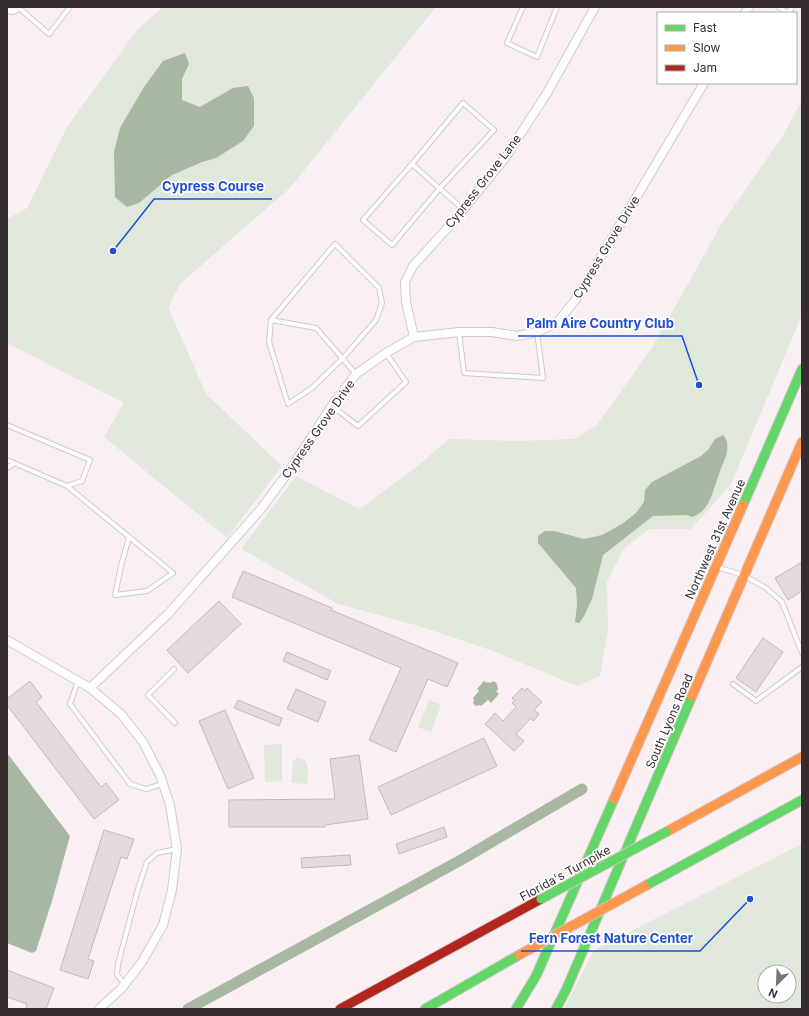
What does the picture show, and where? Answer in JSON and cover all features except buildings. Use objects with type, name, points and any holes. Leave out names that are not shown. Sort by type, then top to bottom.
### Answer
[{"type":"main road","name":"Northwest 31st Avenue","points":[[649,718],[717,566],[802,369]]},
{"type":"main road","name":"South Lyons Road","points":[[556,1009],[566,990],[653,790],[743,575],[802,442]]},
{"type":"main road","name":"South Lyons Road","points":[[516,1009],[536,976],[649,718]]},
{"type":"main road","name":"Florida's Turnpike","points":[[340,1009],[802,757]]},
{"type":"main road","points":[[425,1009],[519,955],[802,800]]},
{"type":"street","points":[[7,9],[13,10],[18,7]]},
{"type":"street","name":"Cypress Grove Lane","points":[[414,337],[406,302],[405,282],[413,266],[505,158],[547,93],[595,7]]},
{"type":"street","name":"Cypress Grove Drive","points":[[90,688],[168,614],[261,509],[292,467],[332,406],[356,374],[386,353],[414,337],[459,332],[492,332],[517,336],[537,332],[557,323],[576,299],[703,84]]},
{"type":"street","points":[[7,640],[90,688],[121,714],[143,742],[160,775],[170,806],[177,849],[172,890],[163,925],[142,962],[121,989],[99,1009]]},
{"type":"lane","points":[[18,7],[49,34],[70,7]]},
{"type":"lane","points":[[523,7],[507,43],[537,57],[557,7]]},
{"type":"lane","points":[[463,103],[494,130],[440,188],[392,245],[363,220],[412,164],[463,103]]},
{"type":"lane","points":[[412,164],[463,209]]},
{"type":"lane","points":[[335,244],[379,288],[382,303],[376,320],[343,358],[312,388],[288,404],[268,342],[271,320],[335,244]]},
{"type":"lane","points":[[271,320],[316,328],[356,374]]},
{"type":"lane","points":[[459,332],[464,373],[543,378],[537,332]]},
{"type":"lane","points":[[332,406],[358,426],[406,382],[386,353]]},
{"type":"lane","points":[[7,425],[90,460],[82,481],[67,486]]},
{"type":"lane","points":[[7,460],[67,486],[173,572],[147,591],[115,595],[129,537]]},
{"type":"lane","points":[[7,468],[14,463]]},
{"type":"lane","points":[[717,566],[743,575],[766,588],[782,602],[802,653]]},
{"type":"lane","points":[[733,684],[756,701],[802,667]]},
{"type":"lane","points":[[174,669],[148,695],[175,723]]},
{"type":"lane","points":[[78,681],[70,704],[130,784],[146,790],[163,784]]},
{"type":"lane","points":[[125,984],[117,975],[118,964],[138,889],[147,862],[157,853],[177,849]]},
{"type":"shaded area","points":[[163,7],[436,7],[290,188],[181,283],[168,307],[206,394],[282,466],[227,538],[104,437],[124,403],[7,343],[7,219],[27,208],[67,127],[137,30]]},
{"type":"shaded area","points":[[185,53],[189,64],[182,79],[182,100],[200,107],[233,88],[248,86],[254,98],[254,126],[243,141],[216,158],[202,162],[172,175],[139,203],[127,207],[115,197],[114,152],[120,128],[144,87],[163,61]]},
{"type":"shaded area","points":[[802,101],[802,315],[731,484],[691,529],[650,529],[625,547],[607,581],[608,631],[600,676],[577,686],[493,651],[419,626],[338,604],[241,549],[296,476],[359,509],[413,470],[449,439],[515,441],[574,439],[597,425],[653,346],[722,223],[782,137]]},
{"type":"shaded area","points":[[723,435],[727,442],[727,453],[707,506],[703,511],[691,517],[688,515],[653,516],[603,555],[592,599],[579,623],[575,622],[577,605],[576,588],[538,543],[538,536],[545,531],[554,531],[584,539],[602,535],[622,524],[636,513],[644,502],[645,490],[652,482],[701,456],[708,450],[715,439]]},
{"type":"shaded area","points":[[484,681],[490,683],[494,681],[497,684],[498,690],[496,691],[499,694],[491,703],[488,700],[481,706],[476,706],[473,703],[473,698],[479,691],[477,689]]},
{"type":"shaded area","points":[[429,700],[441,705],[431,732],[418,727]]},
{"type":"shaded area","points":[[282,744],[282,781],[265,782],[264,745]]},
{"type":"shaded area","points":[[7,753],[70,836],[36,951],[32,953],[7,943]]},
{"type":"shaded area","points":[[296,758],[305,760],[307,763],[307,784],[291,783],[293,761]]},
{"type":"shaded area","points":[[802,844],[802,1009],[564,1009],[593,952],[598,948]]},
{"type":"waterway","points":[[188,1009],[461,860],[582,789]]},
{"type":"traffic: fast","points":[[743,505],[802,369]]},
{"type":"traffic: fast","points":[[556,1009],[566,990],[692,696]]},
{"type":"traffic: fast","points":[[516,1009],[536,976],[614,799]]},
{"type":"traffic: fast","points":[[645,886],[802,800]]},
{"type":"traffic: fast","points":[[541,899],[666,832]]},
{"type":"traffic: fast","points":[[425,1009],[519,955]]},
{"type":"traffic: slow","points":[[692,696],[802,442]]},
{"type":"traffic: slow","points":[[614,799],[743,505]]},
{"type":"traffic: slow","points":[[666,832],[802,757]]},
{"type":"traffic: slow","points":[[519,955],[645,886]]},
{"type":"traffic: jam","points":[[340,1009],[541,899]]},
{"type":"place","name":"Cypress Course","points":[[113,251]]},
{"type":"place","name":"Palm Aire Country Club","points":[[699,385]]},
{"type":"place","name":"Fern Forest Nature Center","points":[[750,899]]}]
